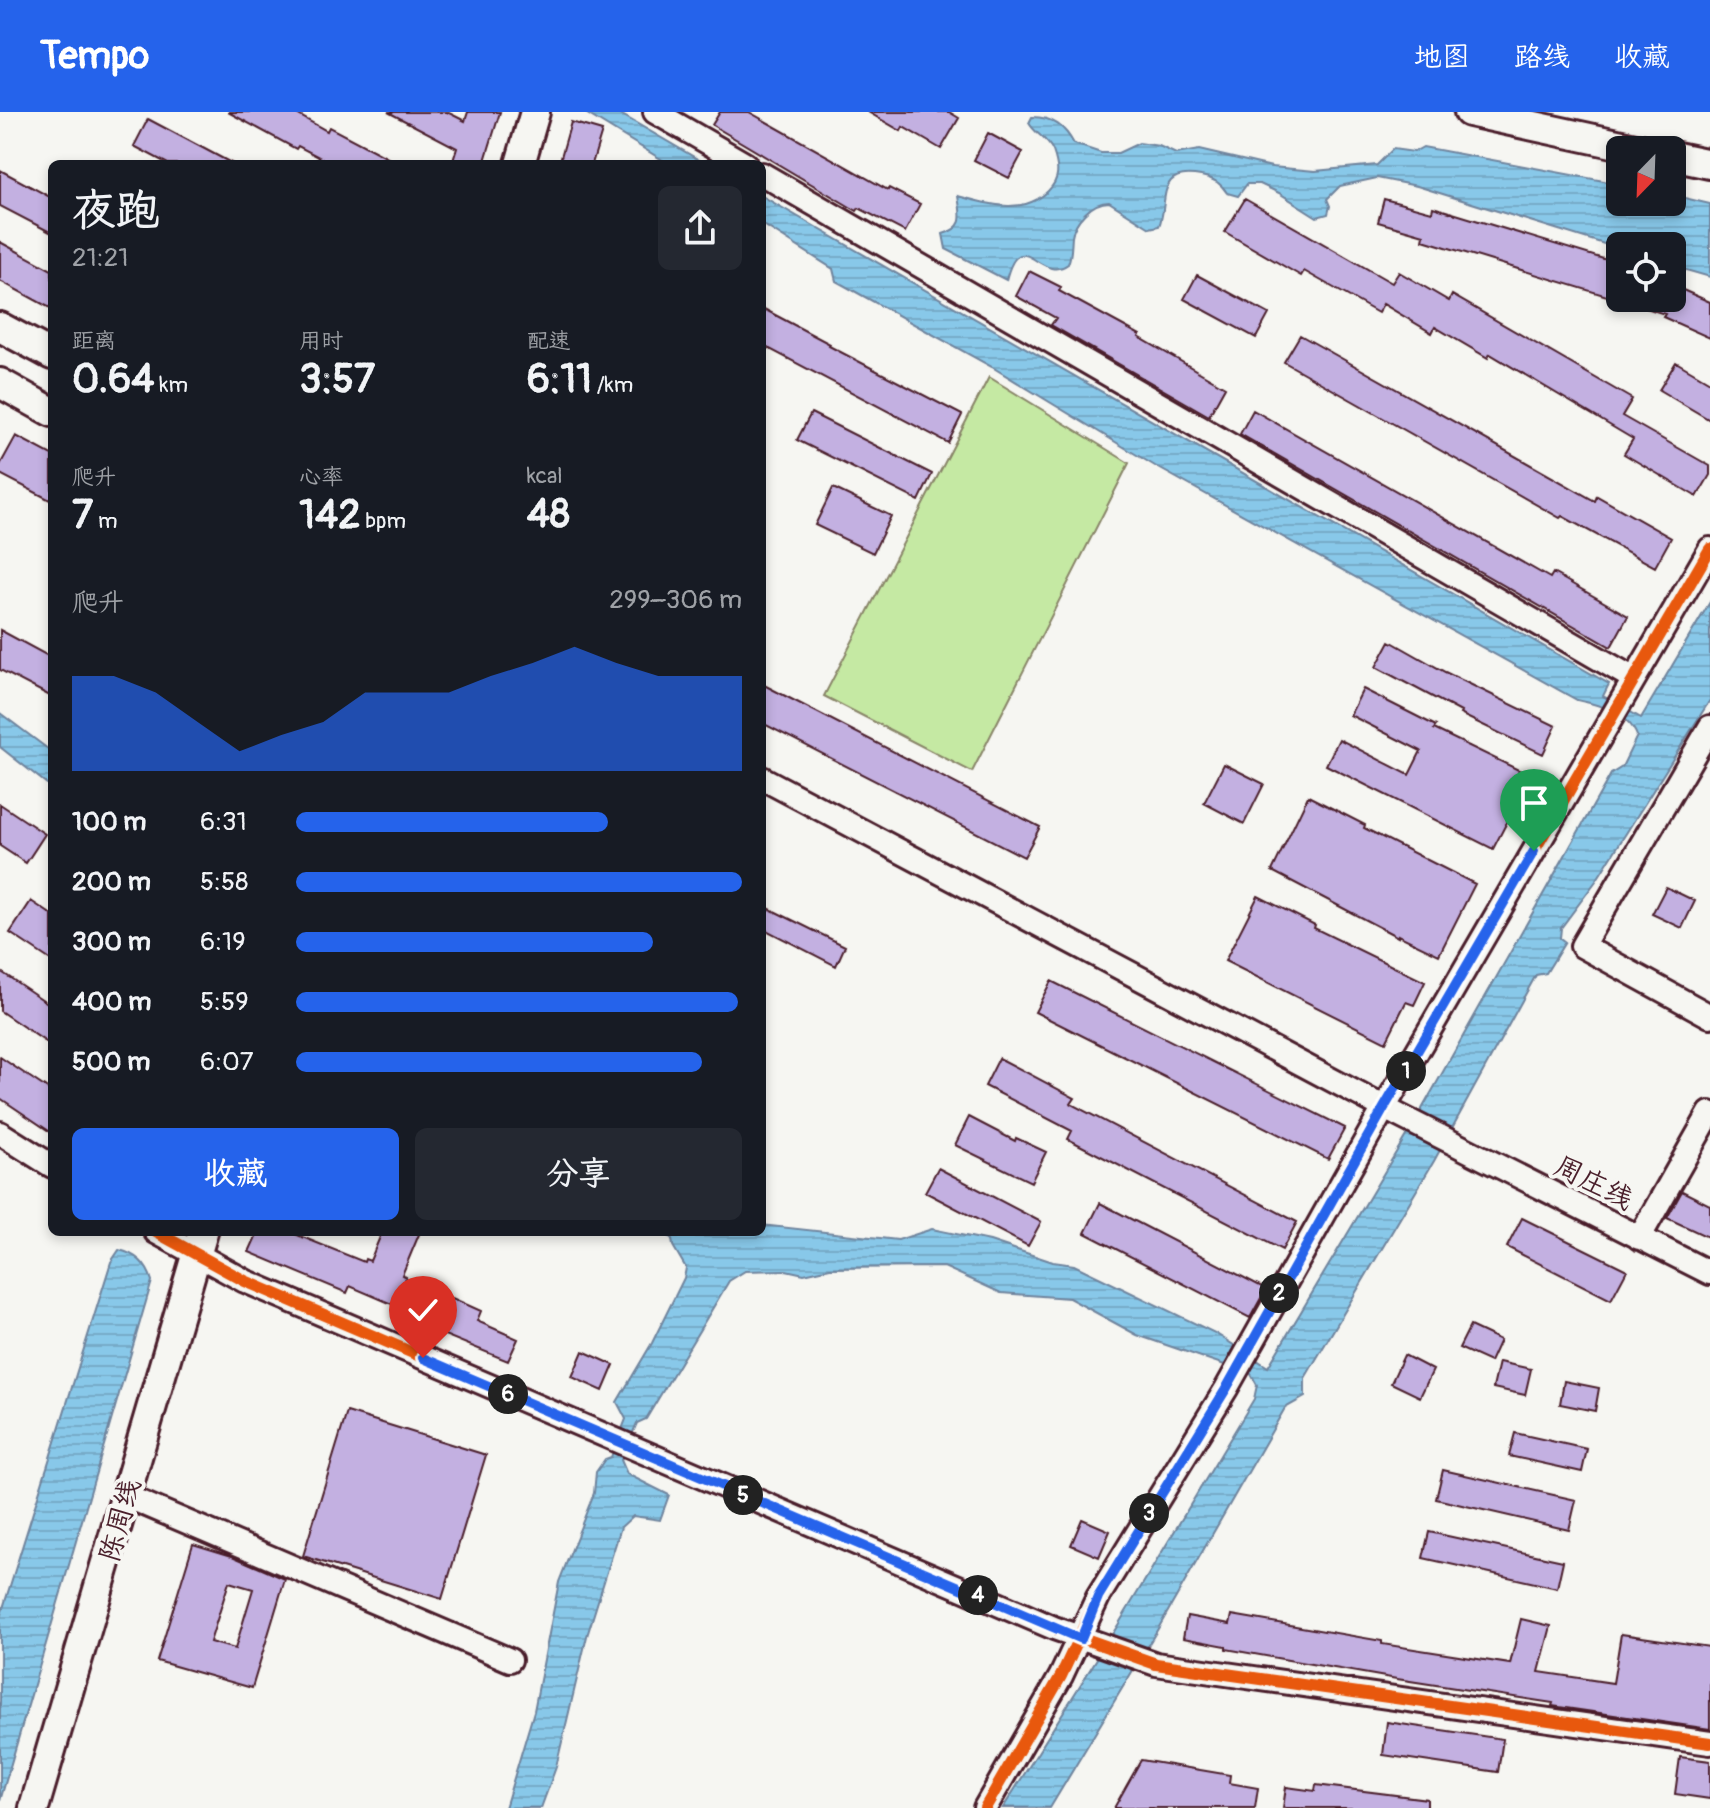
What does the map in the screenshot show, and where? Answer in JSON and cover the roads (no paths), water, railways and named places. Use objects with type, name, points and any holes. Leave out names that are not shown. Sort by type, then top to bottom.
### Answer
[{"type":"main road","points":[[521,160],[535,112]]},
{"type":"main road","points":[[1469,112],[1606,142]]},
{"type":"main road","points":[[1686,159],[1710,164]]},
{"type":"main road","points":[[0,327],[48,353]]},
{"type":"main road","points":[[0,383],[48,410]]},
{"type":"main road","name":"陈周线","points":[[34,1808],[200,1243]]},
{"type":"street","points":[[655,112],[738,160]]},
{"type":"street","points":[[766,176],[1634,679]]},
{"type":"street","points":[[985,1808],[1086,1641],[1098,1597],[1391,1112],[1710,549]]},
{"type":"street","points":[[1710,727],[1582,946],[1710,1016]]},
{"type":"street","name":"周庄线","points":[[766,780],[1391,1112],[1710,1273]]},
{"type":"street","points":[[1639,1238],[1710,1113]]},
{"type":"street","points":[[0,1133],[48,1163]]},
{"type":"street","points":[[172,1236],[200,1243],[245,1281],[1086,1641],[1156,1664],[1710,1743]]},
{"type":"street","points":[[126,1496],[510,1660]]},
{"type":"water","points":[[584,112],[617,112],[699,160],[662,160]]},
{"type":"water","points":[[1032,117],[1052,121],[1067,133],[1074,144],[1101,153],[1118,153],[1139,143],[1159,146],[1176,154],[1199,150],[1272,167],[1315,171],[1377,165],[1393,149],[1414,152],[1423,147],[1606,181],[1606,216],[1686,216],[1686,198],[1710,204],[1710,277],[1686,270],[1686,232],[1606,232],[1606,245],[1417,186],[1377,178],[1340,186],[1327,199],[1330,206],[1328,214],[1317,217],[1260,184],[1247,184],[1238,196],[1227,193],[1209,178],[1186,175],[1176,177],[1166,189],[1159,226],[1150,228],[1109,202],[1096,205],[1073,231],[1068,264],[1049,267],[1025,255],[1018,256],[1006,280],[946,249],[943,234],[959,224],[958,196],[993,205],[1016,206],[1038,199],[1052,187],[1057,173],[1055,157],[1029,123]]},
{"type":"water","points":[[766,198],[1609,684],[1603,696],[1641,718],[1710,602],[1710,700],[1596,881],[1561,928],[1560,938],[1565,942],[1546,973],[1536,975],[1434,1161],[1305,1378],[1305,1397],[1285,1408],[1050,1808],[1003,1808],[1254,1399],[1257,1385],[1251,1374],[1137,1335],[1069,1298],[1001,1293],[944,1267],[830,1268],[804,1274],[786,1270],[745,1271],[729,1281],[646,1419],[637,1423],[621,1460],[627,1474],[669,1495],[660,1520],[633,1516],[621,1527],[587,1636],[556,1767],[541,1808],[505,1808],[534,1711],[559,1582],[594,1493],[596,1472],[605,1459],[611,1457],[626,1419],[617,1402],[652,1343],[684,1278],[686,1268],[669,1236],[766,1236],[766,1225],[898,1240],[932,1229],[990,1241],[1053,1262],[1074,1265],[1215,1333],[1268,1367],[1422,1109],[1611,774],[1622,767],[1637,736],[1620,715],[1577,700],[1155,466],[992,367],[836,281],[833,269],[766,227]]},
{"type":"water","points":[[0,713],[48,749],[48,785],[0,747]]},
{"type":"water","points":[[119,1250],[140,1261],[152,1281],[0,1801],[0,1618],[111,1262]]}]
